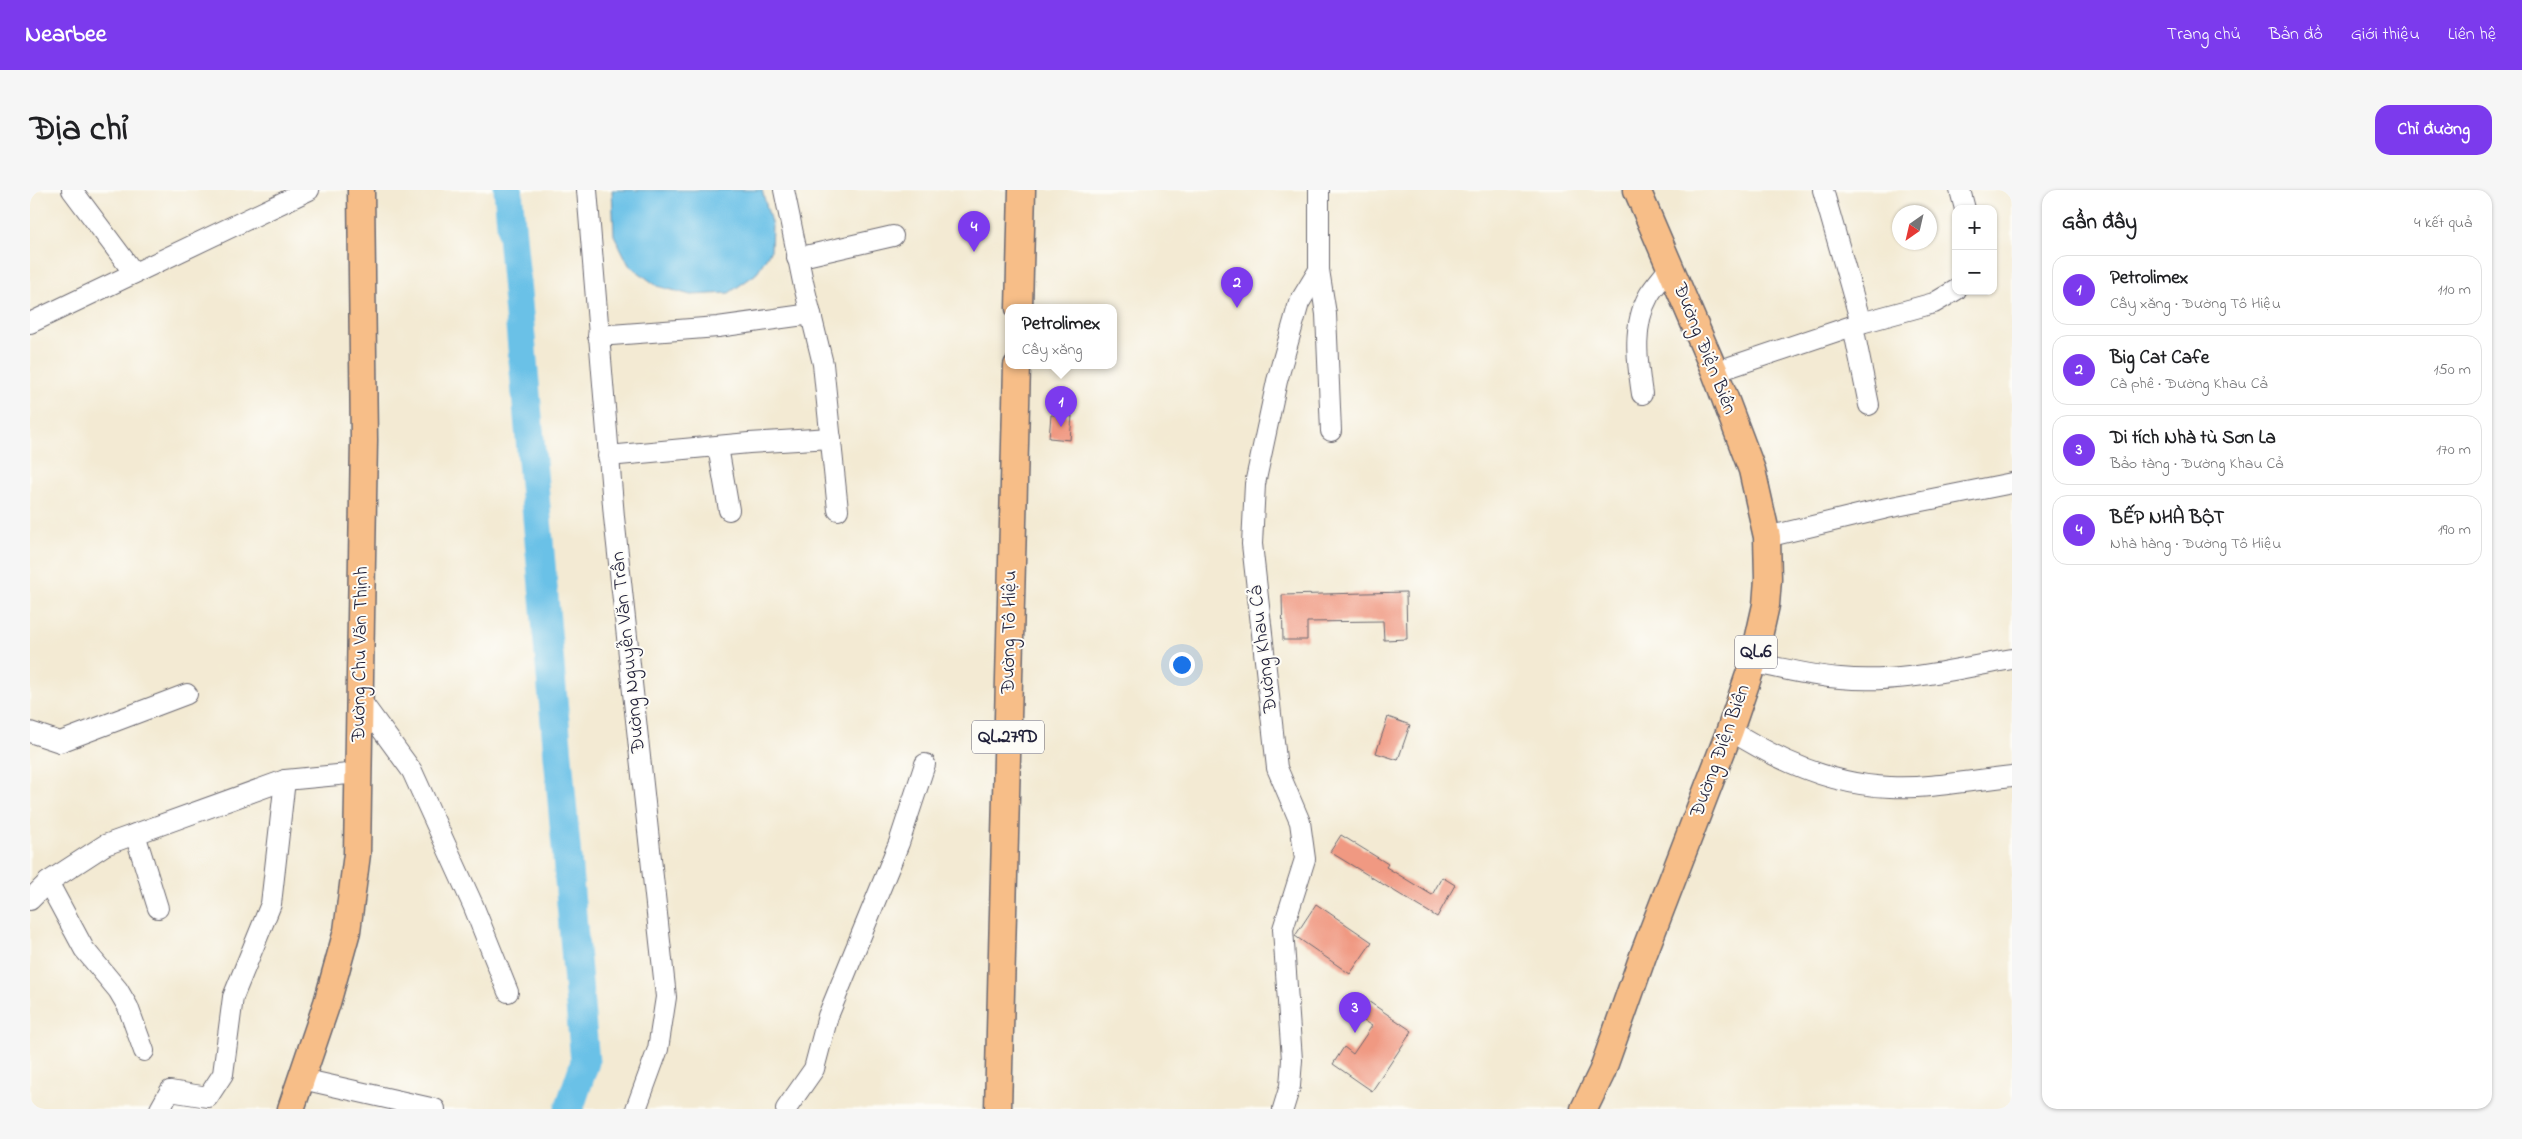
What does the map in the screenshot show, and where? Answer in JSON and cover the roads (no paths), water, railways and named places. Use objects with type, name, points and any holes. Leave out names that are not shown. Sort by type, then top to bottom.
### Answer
[{"type":"main road","name":"Đường Chu Văn Thịnh","points":[[290,1109],[327,1003],[347,931],[357,854],[364,440],[361,190]]},
{"type":"main road","points":[[1018,304],[1022,190]]},
{"type":"main road","name":"Đường Điện Biên","points":[[1584,1109],[1602,1072],[1644,953],[1730,730],[1753,662],[1766,605],[1767,537],[1752,470],[1715,372],[1637,190]]},
{"type":"main road","name":"Đường Tô Hiệu","points":[[998,1109],[1017,369]]},
{"type":"street","points":[[72,190],[134,273]]},
{"type":"street","points":[[30,323],[309,190]]},
{"type":"street","name":"Đường Nguyễn Văn Trân","points":[[587,190],[608,456],[666,997],[658,1049],[636,1109]]},
{"type":"street","points":[[784,190],[797,258],[823,364],[838,510]]},
{"type":"street","points":[[1319,190],[1319,270],[1326,314],[1331,430]]},
{"type":"street","points":[[1823,190],[1857,325],[1869,405]]},
{"type":"street","points":[[1960,190],[1964,205]]},
{"type":"street","points":[[797,258],[893,236]]},
{"type":"street","points":[[1642,394],[1636,353],[1641,323],[1649,295],[1670,267]]},
{"type":"street","name":"Đường Khau Cả","points":[[1283,1109],[1290,1086],[1292,1060],[1283,929],[1305,858],[1300,822],[1277,768],[1254,559],[1252,514],[1255,484],[1267,424],[1292,324],[1299,304],[1319,270]]},
{"type":"street","points":[[1715,372],[1857,325],[1934,303],[1952,292]]},
{"type":"street","points":[[598,336],[718,327],[811,314]]},
{"type":"street","points":[[608,456],[831,438]]},
{"type":"street","points":[[718,447],[729,510]]},
{"type":"street","points":[[1767,537],[1887,508],[2012,483]]},
{"type":"street","points":[[1753,662],[1839,678],[1880,679],[1905,677],[2012,659]]},
{"type":"street","points":[[30,732],[60,742],[187,694]]},
{"type":"street","points":[[361,701],[412,771],[473,905],[508,992]]},
{"type":"street","points":[[1730,730],[1823,775],[1860,785],[1906,787],[2012,776]]},
{"type":"street","points":[[786,1109],[814,1069],[828,1016],[899,843],[925,764]]},
{"type":"street","points":[[30,900],[48,882],[105,845],[286,780],[359,773]]},
{"type":"street","points":[[160,1109],[170,1091],[208,1097],[224,1074],[233,997],[271,904],[286,780]]},
{"type":"street","points":[[135,834],[158,908]]},
{"type":"street","points":[[48,882],[84,949],[118,990],[128,1007],[144,1051]]},
{"type":"street","points":[[302,1079],[435,1109]]},
{"type":"water","points":[[612,190],[762,190],[772,226],[771,250],[756,274],[729,293],[691,295],[657,286],[629,265],[614,235]]},
{"type":"waterway","points":[[508,190],[585,1062],[569,1109]]},
{"type":"place","name":"BẾP NHÀ BỘT","points":[[974,252]]},
{"type":"place","name":"Big Cat Cafe","points":[[1237,308]]},
{"type":"place","name":"Petrolimex","points":[[1061,427]]},
{"type":"place","name":"Di tích Nhà tù Sơn La","points":[[1355,1033]]}]
